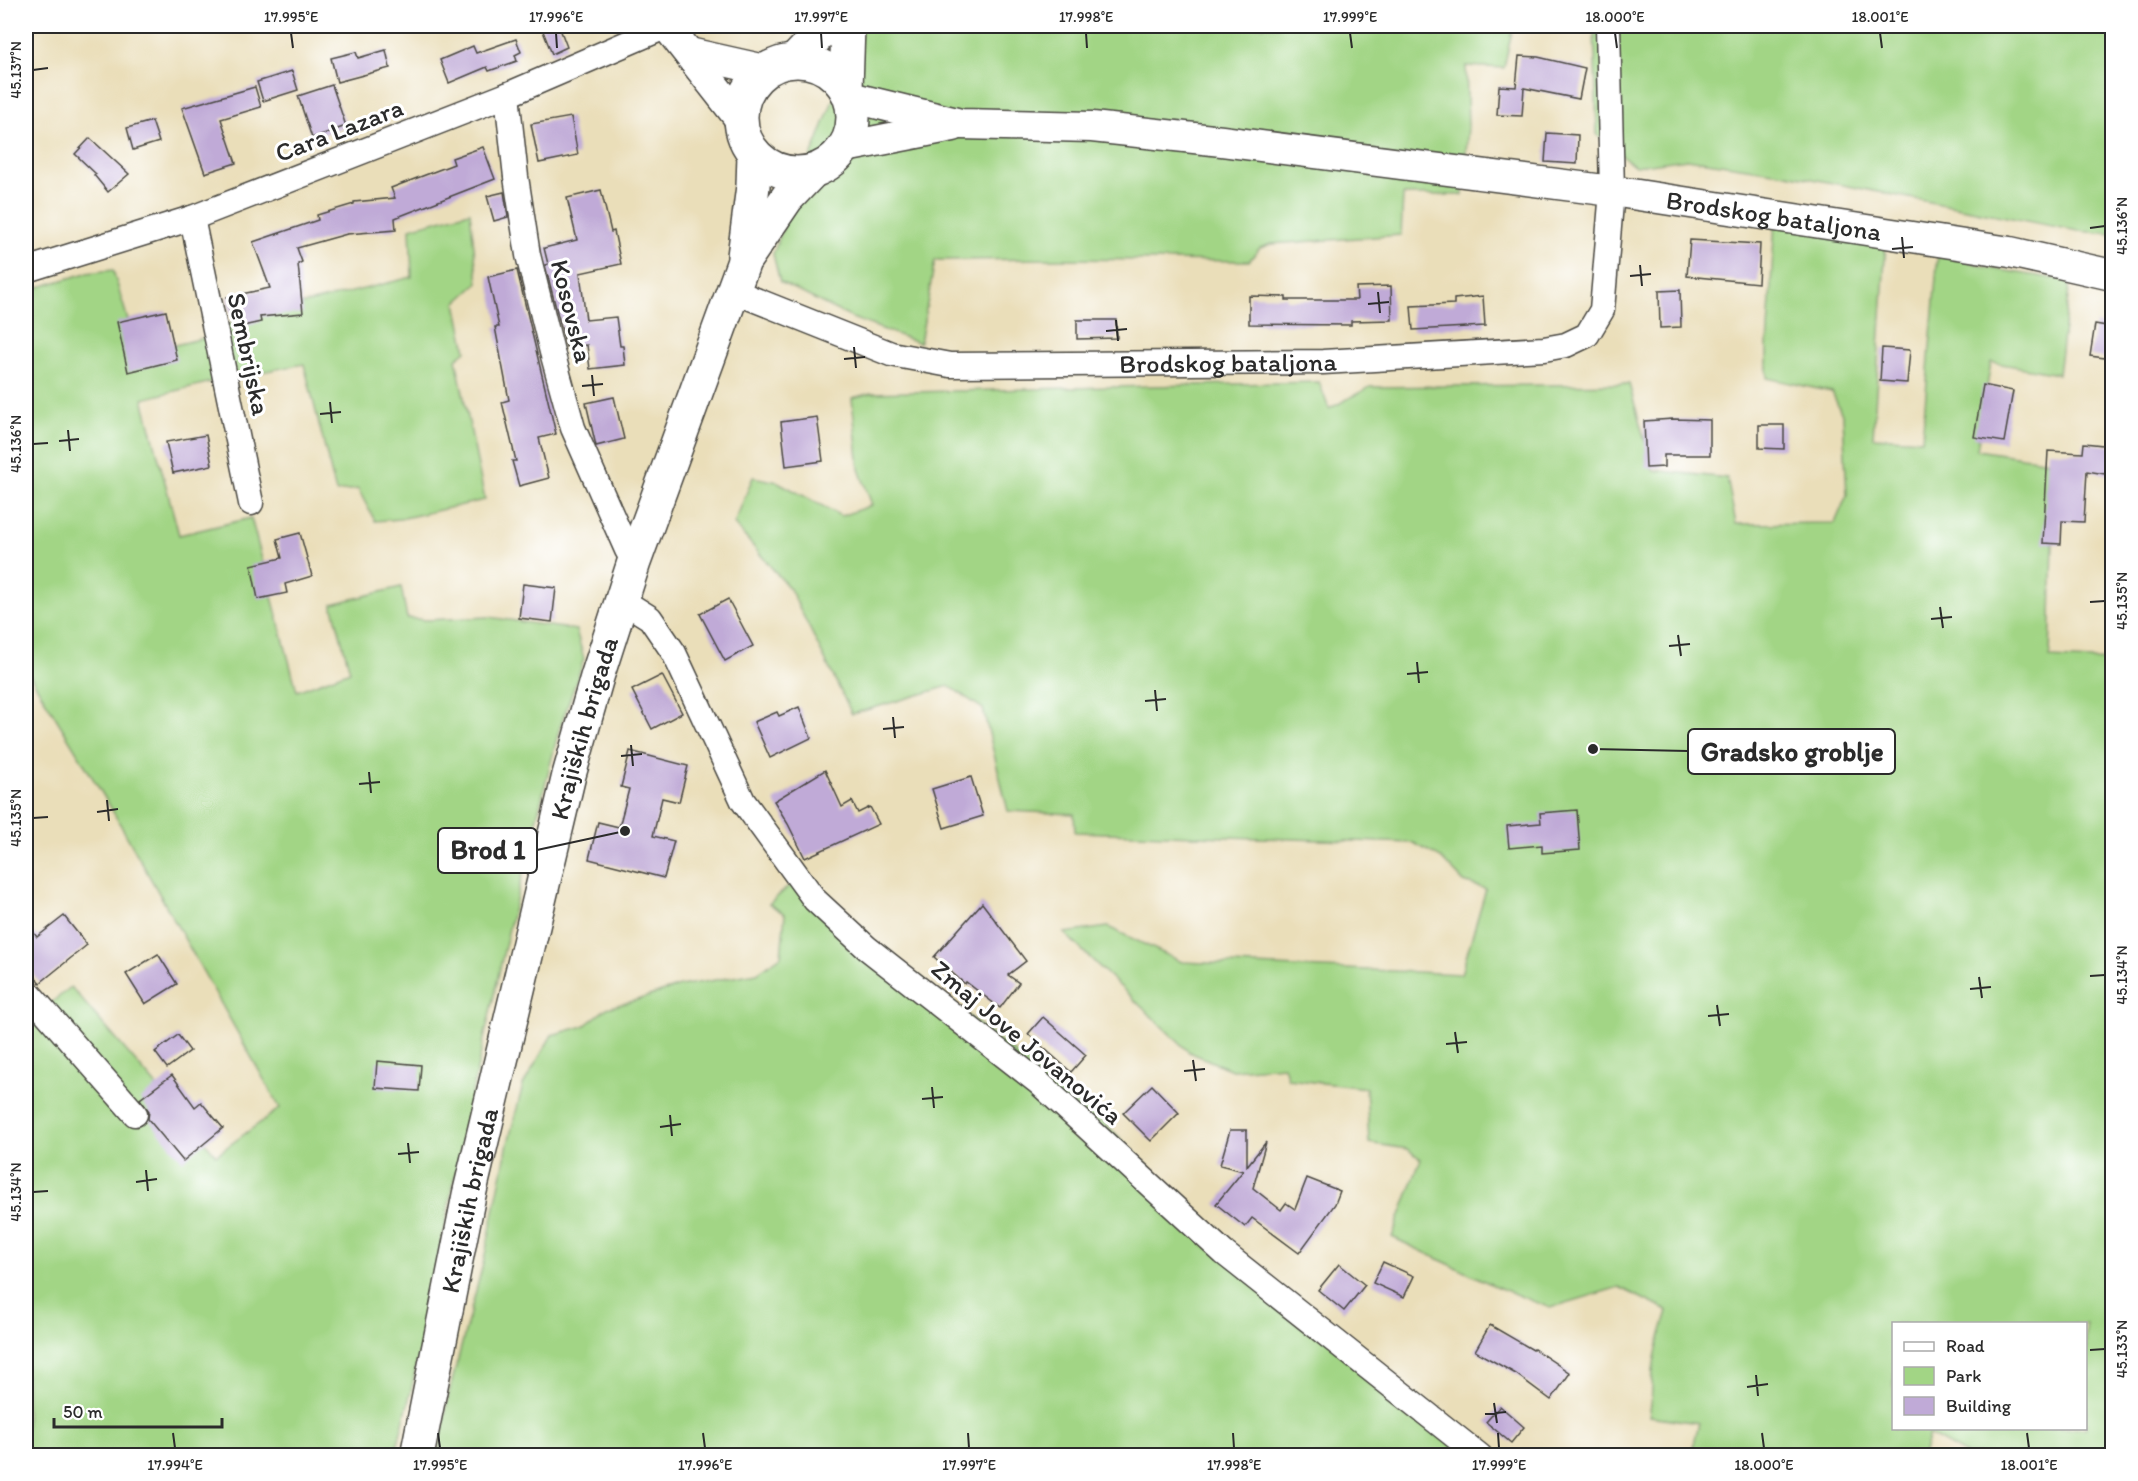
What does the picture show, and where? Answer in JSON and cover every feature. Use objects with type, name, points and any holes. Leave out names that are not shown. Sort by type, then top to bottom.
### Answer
[{"type":"main road","points":[[827,26],[780,65],[753,81],[745,94],[740,119],[745,141],[754,154],[770,167],[791,173],[812,172],[831,163],[845,147],[852,131],[854,114],[848,92],[848,26]]},
{"type":"main road","points":[[780,65],[810,62],[824,67],[837,76],[848,92]]},
{"type":"main road","name":"Krajiških brigada","points":[[417,1455],[469,1195],[566,787],[597,677],[634,562],[738,276],[753,186],[754,154]]},
{"type":"main road","name":"Krajiških brigada","points":[[738,276],[787,198],[812,172]]},
{"type":"street","points":[[667,26],[740,119]]},
{"type":"street","name":"Cara Lazara","points":[[26,270],[192,218],[507,95],[667,26]]},
{"type":"street","name":"Brodskog bataljona","points":[[738,276],[891,354],[950,365],[1323,362],[1544,349],[1566,345],[1587,335],[1602,310],[1612,191],[1608,26]]},
{"type":"street","points":[[689,53],[780,65]]},
{"type":"street","name":"Brodskog bataljona","points":[[848,92],[961,124]]},
{"type":"street","name":"Kosovska","points":[[507,95],[528,255],[552,352],[573,429],[634,562]]},
{"type":"street","name":"Brodskog bataljona","points":[[845,147],[961,124],[1092,127],[1222,141],[1612,191],[2010,252],[2112,275]]},
{"type":"street","name":"Sembrijska","points":[[192,218],[251,503]]},
{"type":"street","name":"Zmaj Jove Jovanovića","points":[[623,601],[650,618],[674,652],[743,801],[815,900],[867,948],[1038,1082],[1224,1253],[1480,1455]]},
{"type":"street","points":[[26,990],[135,1114]]},
{"type":"green space","points":[[862,26],[1513,26],[1504,68],[1466,66],[1468,126],[1463,195],[1403,195],[1401,235],[1271,244],[1260,248],[1249,261],[935,260],[920,343],[852,318],[780,282],[773,254]]},
{"type":"green space","points":[[1594,26],[2112,26],[2112,234],[2078,231],[1787,174],[1687,159],[1635,166],[1597,135]]},
{"type":"green space","points":[[1776,206],[1886,242],[1873,437],[1922,440],[1938,254],[1994,269],[2070,281],[2058,374],[1991,362],[1977,450],[2055,462],[2050,658],[2112,661],[2112,1455],[1966,1455],[1929,1434],[1923,1455],[1691,1455],[1699,1423],[1649,1416],[1654,1363],[1668,1311],[1619,1287],[1550,1308],[1495,1286],[1392,1237],[1421,1159],[1407,1149],[1369,1143],[1366,1088],[1288,1079],[1284,1066],[1232,1070],[1189,1052],[1064,933],[1108,927],[1182,962],[1461,974],[1486,889],[1464,882],[1441,858],[1414,843],[1075,832],[1074,814],[1008,811],[983,709],[949,686],[852,714],[790,589],[734,524],[753,477],[778,482],[841,516],[872,505],[859,469],[852,398],[871,393],[1319,382],[1329,409],[1370,387],[1629,384],[1653,470],[1727,478],[1736,524],[1835,523],[1847,495],[1843,417],[1832,392],[1767,378]]},
{"type":"green space","points":[[470,212],[478,283],[456,303],[466,351],[456,359],[485,500],[400,519],[375,521],[358,489],[336,492],[304,364],[223,379],[143,399],[179,535],[251,518],[297,691],[350,671],[332,604],[401,587],[407,618],[426,620],[489,617],[576,630],[584,659],[559,730],[510,924],[472,1092],[411,1391],[395,1455],[26,1455],[26,1023],[71,987],[216,1155],[280,1108],[108,803],[26,669],[26,291],[86,273],[113,270],[138,354],[212,336],[232,322],[412,277],[410,228]]},
{"type":"green space","points":[[796,880],[1107,1125],[1292,1308],[1457,1441],[1455,1456],[438,1456],[449,1393],[484,1260],[508,1143],[523,1085],[552,1035],[584,1026],[607,1008],[680,986],[757,973],[781,956],[785,914],[769,904]]},
{"type":"building","points":[[541,26],[559,26],[567,47],[552,54]]},
{"type":"building","points":[[516,39],[521,52],[515,55],[517,61],[489,71],[487,67],[449,83],[440,60],[473,46],[476,53]]},
{"type":"building","points":[[386,50],[390,68],[337,82],[331,58],[356,52],[358,58]]},
{"type":"building","points":[[1519,56],[1538,57],[1585,68],[1579,99],[1524,88],[1522,116],[1497,115],[1499,86],[1516,87]]},
{"type":"building","points":[[292,71],[298,90],[263,101],[257,82]]},
{"type":"building","points":[[332,85],[346,126],[312,138],[298,96]]},
{"type":"building","points":[[255,87],[261,107],[221,119],[236,163],[205,173],[182,108]]},
{"type":"building","points":[[571,117],[578,155],[539,163],[531,124]]},
{"type":"building","points":[[152,121],[159,142],[133,150],[127,128]]},
{"type":"building","points":[[1547,133],[1578,135],[1577,164],[1545,162]]},
{"type":"building","points":[[90,138],[129,174],[108,192],[94,175],[96,174],[75,154]]},
{"type":"building","points":[[483,147],[495,179],[395,218],[396,230],[347,234],[297,248],[302,262],[298,264],[303,313],[260,317],[261,322],[234,328],[227,297],[270,288],[253,242],[318,220],[317,215],[354,204],[354,202],[395,198],[391,188],[454,164],[452,158]]},
{"type":"building","points":[[601,190],[611,232],[614,231],[621,264],[580,273],[586,320],[616,317],[625,365],[590,369],[587,345],[566,347],[545,265],[548,264],[544,248],[577,240],[567,198]]},
{"type":"building","points":[[504,192],[508,217],[494,221],[487,196]]},
{"type":"building","points":[[1690,240],[1760,244],[1758,283],[1687,276]]},
{"type":"building","points":[[517,270],[556,434],[539,438],[549,478],[519,486],[512,461],[516,461],[502,402],[509,400],[495,327],[499,327],[488,277]]},
{"type":"building","points":[[1391,286],[1392,320],[1351,321],[1351,325],[1249,324],[1249,296],[1286,297],[1286,300],[1357,300],[1356,287]]},
{"type":"building","points":[[1680,290],[1681,327],[1660,328],[1659,291]]},
{"type":"building","points":[[1483,296],[1485,326],[1413,330],[1411,306],[1454,304],[1454,299]]},
{"type":"building","points":[[166,311],[177,360],[128,372],[117,322]]},
{"type":"building","points":[[1077,320],[1116,320],[1117,338],[1077,339]]},
{"type":"building","points":[[2095,324],[2112,327],[2112,359],[2090,356]]},
{"type":"building","points":[[1882,348],[1910,350],[1907,383],[1880,381]]},
{"type":"building","points":[[1983,385],[2013,391],[2004,442],[1974,437]]},
{"type":"building","points":[[614,397],[624,439],[596,446],[586,403]]},
{"type":"building","points":[[817,417],[823,461],[786,466],[781,422]]},
{"type":"building","points":[[1710,420],[1710,455],[1664,455],[1664,467],[1646,468],[1644,421]]},
{"type":"building","points":[[1759,425],[1784,425],[1784,449],[1759,448]]},
{"type":"building","points":[[206,435],[212,465],[173,473],[166,442]]},
{"type":"building","points":[[2084,443],[2112,446],[2112,475],[2087,471],[2084,522],[2062,521],[2061,544],[2043,543],[2048,451],[2083,453]]},
{"type":"building","points":[[300,533],[312,576],[285,584],[287,593],[258,599],[251,565],[282,558],[277,539]]},
{"type":"building","points":[[523,584],[556,588],[552,622],[519,618]]},
{"type":"building","points":[[728,599],[753,646],[725,661],[700,614]]},
{"type":"building","points":[[662,675],[682,713],[652,729],[632,690]]},
{"type":"building","points":[[799,707],[811,738],[770,758],[754,722],[777,712],[779,716]]},
{"type":"building","points":[[630,751],[688,766],[679,802],[662,798],[653,836],[674,841],[664,878],[589,859],[598,822],[619,827],[629,789],[621,787]]},
{"type":"building","points":[[825,770],[842,807],[852,801],[858,813],[870,807],[879,824],[805,858],[774,801]]},
{"type":"building","points":[[971,777],[983,816],[944,828],[932,789]]},
{"type":"building","points":[[1577,810],[1580,850],[1542,853],[1542,845],[1509,848],[1507,826],[1541,823],[1540,813]]},
{"type":"building","points":[[982,903],[1026,961],[1008,975],[1019,983],[1000,1008],[966,982],[965,984],[934,957]]},
{"type":"building","points":[[64,916],[87,945],[40,983],[26,965],[26,923],[37,937]]},
{"type":"building","points":[[158,954],[177,984],[145,1004],[126,974]]},
{"type":"building","points":[[1043,1017],[1086,1055],[1071,1072],[1028,1034]]},
{"type":"building","points":[[178,1035],[190,1051],[167,1068],[155,1052]]},
{"type":"building","points":[[377,1061],[421,1065],[419,1091],[375,1088]]},
{"type":"building","points":[[172,1075],[195,1107],[201,1102],[223,1128],[183,1161],[148,1119],[149,1111],[140,1099]]},
{"type":"building","points":[[1152,1085],[1179,1113],[1151,1141],[1123,1113]]},
{"type":"building","points":[[1230,1130],[1247,1130],[1247,1166],[1266,1142],[1253,1188],[1281,1210],[1286,1203],[1295,1209],[1307,1178],[1340,1191],[1335,1204],[1299,1253],[1252,1218],[1245,1227],[1216,1204],[1243,1171],[1220,1165]]},
{"type":"building","points":[[1383,1262],[1414,1276],[1404,1297],[1373,1283]]},
{"type":"building","points":[[1339,1264],[1365,1285],[1344,1311],[1318,1290]]},
{"type":"building","points":[[1490,1325],[1534,1349],[1570,1373],[1551,1400],[1516,1374],[1475,1351]]},
{"type":"building","points":[[1500,1406],[1524,1427],[1511,1443],[1486,1422]]},
{"type":"place","name":"Gradsko groblje","points":[[1593,749]]},
{"type":"place","name":"Brod 1","points":[[625,831]]}]
